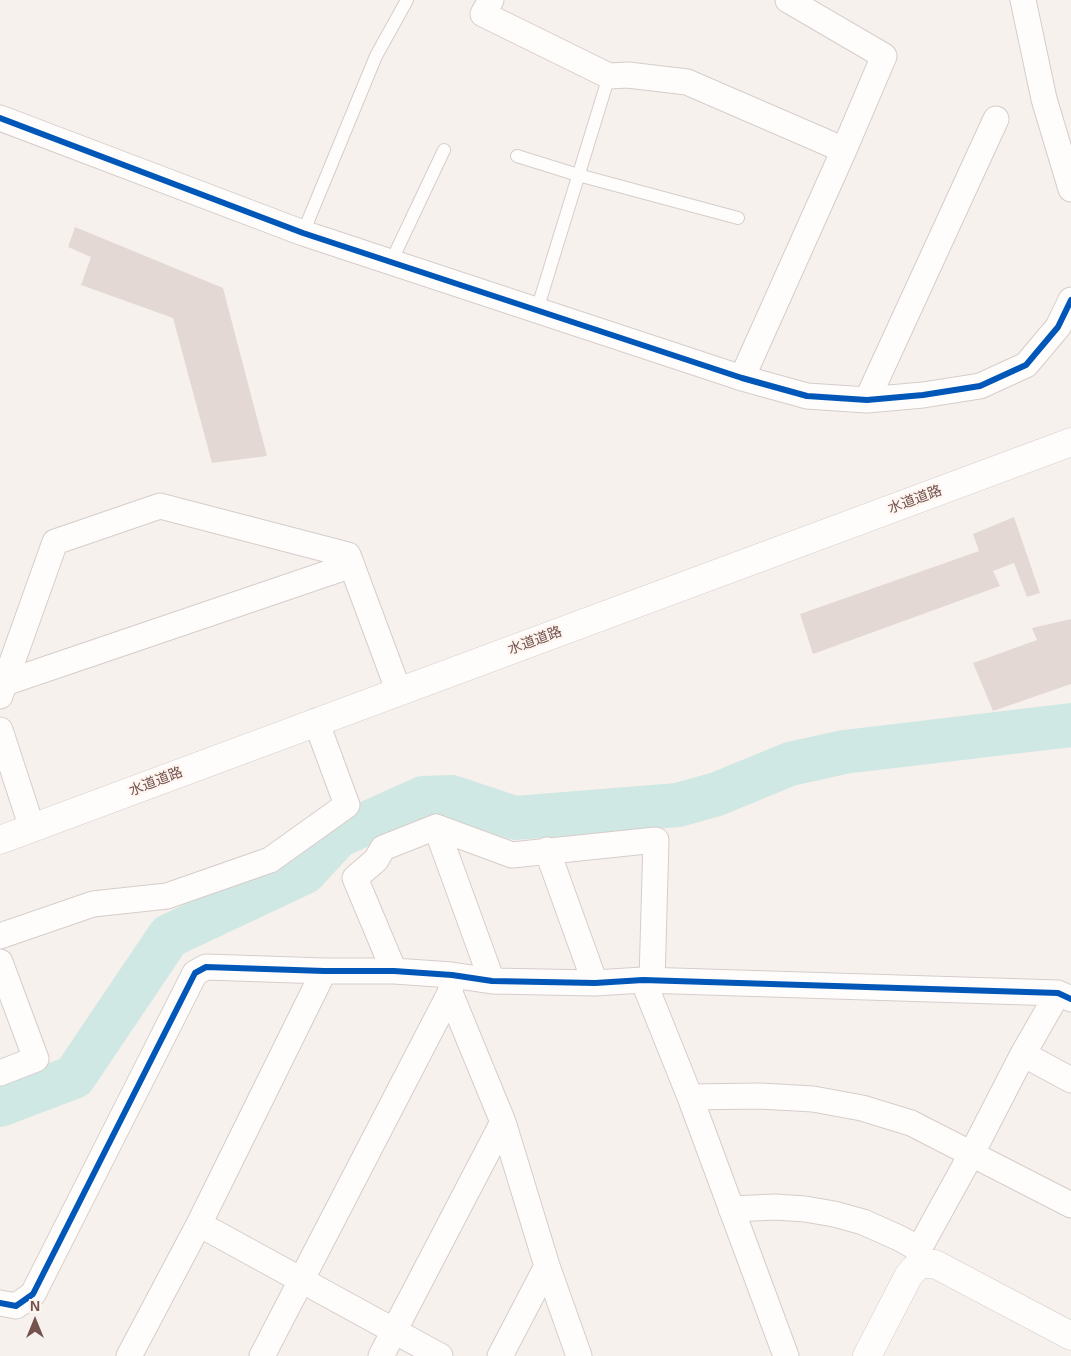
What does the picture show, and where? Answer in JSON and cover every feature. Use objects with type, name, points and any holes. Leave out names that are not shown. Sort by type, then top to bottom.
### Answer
[{"type":"street","points":[[492,0],[483,14],[608,76],[628,75],[687,82],[844,150]]},
{"type":"street","points":[[742,378],[884,56],[788,0]]},
{"type":"street","points":[[1028,1],[1044,99],[1071,189]]},
{"type":"street","points":[[0,118],[304,233],[742,378],[807,396],[867,400],[923,395],[980,386],[1026,365],[1058,326],[1071,300]]},
{"type":"street","points":[[867,400],[996,119]]},
{"type":"street","name":"水道道路","points":[[0,840],[1071,442]]},
{"type":"street","points":[[2,689],[55,542],[160,506],[348,555],[399,692]]},
{"type":"street","points":[[2,689],[352,565]]},
{"type":"street","points":[[0,936],[93,904],[167,896],[270,860],[347,805],[316,721]]},
{"type":"street","points":[[0,730],[32,828]]},
{"type":"street","points":[[436,827],[492,981]]},
{"type":"street","points":[[394,972],[356,878],[376,860],[383,848],[436,827],[512,854],[656,840],[648,980],[786,1356]]},
{"type":"street","points":[[547,850],[595,983]]},
{"type":"street","points":[[0,962],[36,1059],[0,1073]]},
{"type":"street","points":[[0,1304],[16,1306],[33,1294],[195,974],[206,967],[324,972],[394,972],[451,984],[492,981],[595,983],[648,980],[1064,996]]},
{"type":"street","points":[[129,1356],[199,1224],[324,972]]},
{"type":"street","points":[[451,984],[503,1122],[547,1266],[579,1356]]},
{"type":"street","points":[[262,1356],[451,984]]},
{"type":"street","points":[[867,1356],[1023,1054],[1064,996]]},
{"type":"street","points":[[1023,1054],[1071,1080]]},
{"type":"street","points":[[690,1097],[760,1096],[813,1099],[862,1108],[911,1122],[1071,1204]]},
{"type":"street","points":[[381,1356],[503,1122]]},
{"type":"street","points":[[731,1209],[775,1207],[805,1209],[834,1214],[881,1230],[899,1238],[919,1257],[936,1264],[1071,1336]]},
{"type":"street","points":[[199,1224],[440,1356]]},
{"type":"street","points":[[500,1356],[547,1266]]},
{"type":"lane","points":[[304,233],[376,56],[408,0]]},
{"type":"lane","points":[[537,310],[608,76]]},
{"type":"lane","points":[[391,262],[444,150]]},
{"type":"lane","points":[[517,156],[578,176],[738,218]]},
{"type":"building","points":[[75,227],[223,288],[267,456],[212,463],[173,318],[81,285],[91,257],[68,247]]},
{"type":"building","points":[[1014,517],[1040,593],[1027,597],[1014,563],[993,571],[1000,586],[813,654],[800,614],[979,551],[973,534]]},
{"type":"building","points":[[1071,619],[1071,684],[993,711],[973,663],[1037,640],[1032,628]]},
{"type":"waterway","points":[[0,1105],[74,1077],[169,936],[305,872],[338,836],[423,798],[452,797],[515,818],[678,805],[717,794],[790,764],[844,752],[1071,725]]},
{"type":"cycle path","points":[[0,118],[303,233],[742,378],[807,396],[867,400],[923,395],[980,386],[1026,365],[1058,327],[1071,300]]},
{"type":"cycle path","points":[[0,1303],[16,1306],[33,1294],[195,973],[206,967],[394,971],[452,975],[492,981],[595,983],[643,980],[1058,993],[1071,999]]}]
